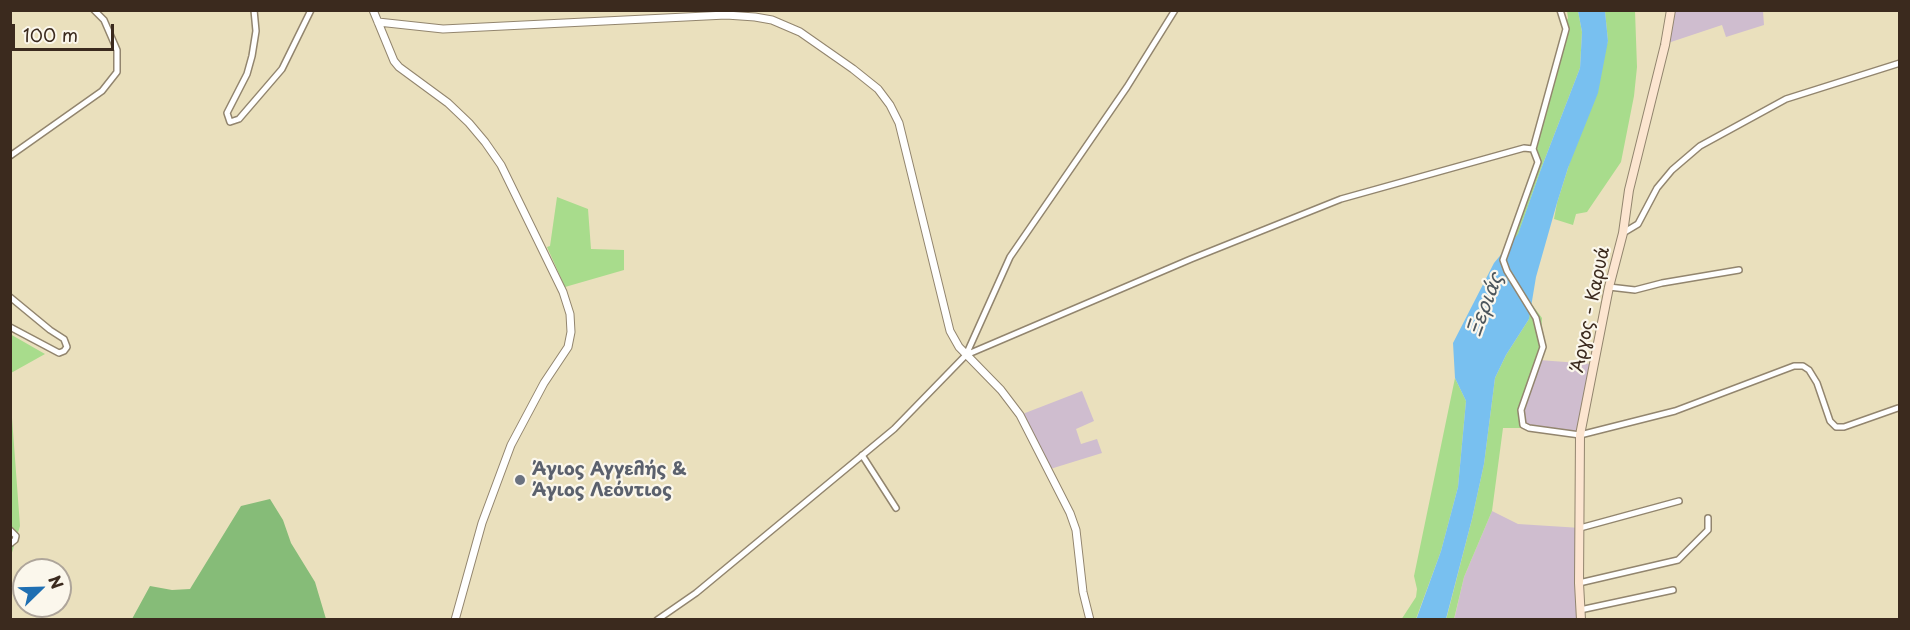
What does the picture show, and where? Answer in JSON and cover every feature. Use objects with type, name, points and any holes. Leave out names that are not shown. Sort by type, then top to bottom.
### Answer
[{"type":"main road","name":"Άργος - Καρυά","points":[[1581,620],[1580,435],[1609,287],[1623,233],[1629,190],[1665,45],[1671,10]]},
{"type":"street","points":[[10,156],[102,91],[117,72],[118,57],[114,42],[104,20],[94,10]]},
{"type":"street","points":[[254,10],[256,31],[252,56],[247,74],[227,113],[230,122],[239,119],[282,69],[311,10]]},
{"type":"street","points":[[373,10],[399,68],[448,103],[469,123],[501,165],[563,292],[570,314],[571,332],[568,347],[536,396],[511,445],[482,524],[455,620]]},
{"type":"street","points":[[657,620],[696,593],[862,455],[918,405],[966,355],[1010,256],[1127,87],[1175,10]]},
{"type":"street","points":[[1560,10],[1566,29],[1533,149],[1538,162],[1503,260],[1507,271],[1536,318],[1543,347],[1521,410],[1523,424],[1529,428],[1580,435],[1675,411],[1794,366],[1803,366],[1809,370],[1817,383],[1830,421],[1836,427],[1898,408]]},
{"type":"street","points":[[378,22],[416,28],[443,29],[726,15],[772,20],[800,32],[870,82],[894,111],[903,139],[947,324],[954,339],[966,355],[991,380],[1020,415],[1070,513],[1077,536],[1083,592],[1090,620]]},
{"type":"street","points":[[1623,233],[1638,224],[1657,188],[1672,170],[1700,146],[1786,99],[1899,63]]},
{"type":"street","points":[[966,355],[1191,259],[1341,199],[1524,148],[1533,149]]},
{"type":"street","points":[[1609,287],[1635,290],[1739,270]]},
{"type":"street","points":[[10,297],[64,339],[67,347],[59,353],[10,327]]},
{"type":"street","points":[[862,455],[896,508]]},
{"type":"street","points":[[1580,528],[1679,501]]},
{"type":"street","points":[[1579,583],[1678,560],[1708,530],[1708,518]]},
{"type":"street","points":[[10,530],[16,536],[10,544]]},
{"type":"street","points":[[1580,609],[1673,590]]},
{"type":"shaded area","points":[[1673,11],[1763,11],[1764,25],[1726,37],[1722,25],[1668,43]]},
{"type":"shaded area","points":[[1539,360],[1592,364],[1577,435],[1523,425],[1521,410]]},
{"type":"shaded area","points":[[1082,391],[1094,421],[1076,429],[1081,444],[1097,439],[1102,453],[1047,470],[1020,415]]},
{"type":"shaded area","points":[[1492,511],[1518,524],[1581,528],[1582,619],[1454,620],[1464,577]]},
{"type":"green space","points":[[1567,11],[1578,11],[1582,32],[1580,68],[1518,235],[1507,248],[1538,162],[1533,149],[1566,29]]},
{"type":"green space","points":[[1605,11],[1635,11],[1637,67],[1634,96],[1621,162],[1587,212],[1576,214],[1573,225],[1554,219],[1608,41]]},
{"type":"green space","points":[[557,197],[588,209],[591,249],[624,250],[624,270],[565,287],[547,247],[550,246]]},
{"type":"green space","points":[[1530,302],[1542,318],[1543,347],[1521,410],[1521,419],[1529,428],[1503,428],[1492,511],[1464,577],[1454,619],[1446,620],[1484,464],[1495,378],[1506,355],[1529,319]]},
{"type":"green space","points":[[10,334],[45,354],[10,373]]},
{"type":"green space","points":[[1455,378],[1466,401],[1458,487],[1441,551],[1416,619],[1401,620],[1416,597],[1414,576]]},
{"type":"green space","points":[[11,413],[20,526],[11,556]]},
{"type":"green space","points":[[270,499],[283,520],[291,543],[315,582],[326,619],[132,619],[150,586],[172,590],[190,589],[241,506]]},
{"type":"water","name":"Ξεριάς","points":[[1578,11],[1605,11],[1608,41],[1598,93],[1568,168],[1557,203],[1536,277],[1529,319],[1506,355],[1495,378],[1484,464],[1446,619],[1416,620],[1441,551],[1458,487],[1466,401],[1455,378],[1453,343],[1494,263],[1518,234],[1580,68],[1582,32]]},
{"type":"place","name":"Άγιος Αγγελής & Άγιος Λεόντιος","points":[[520,480]]}]
